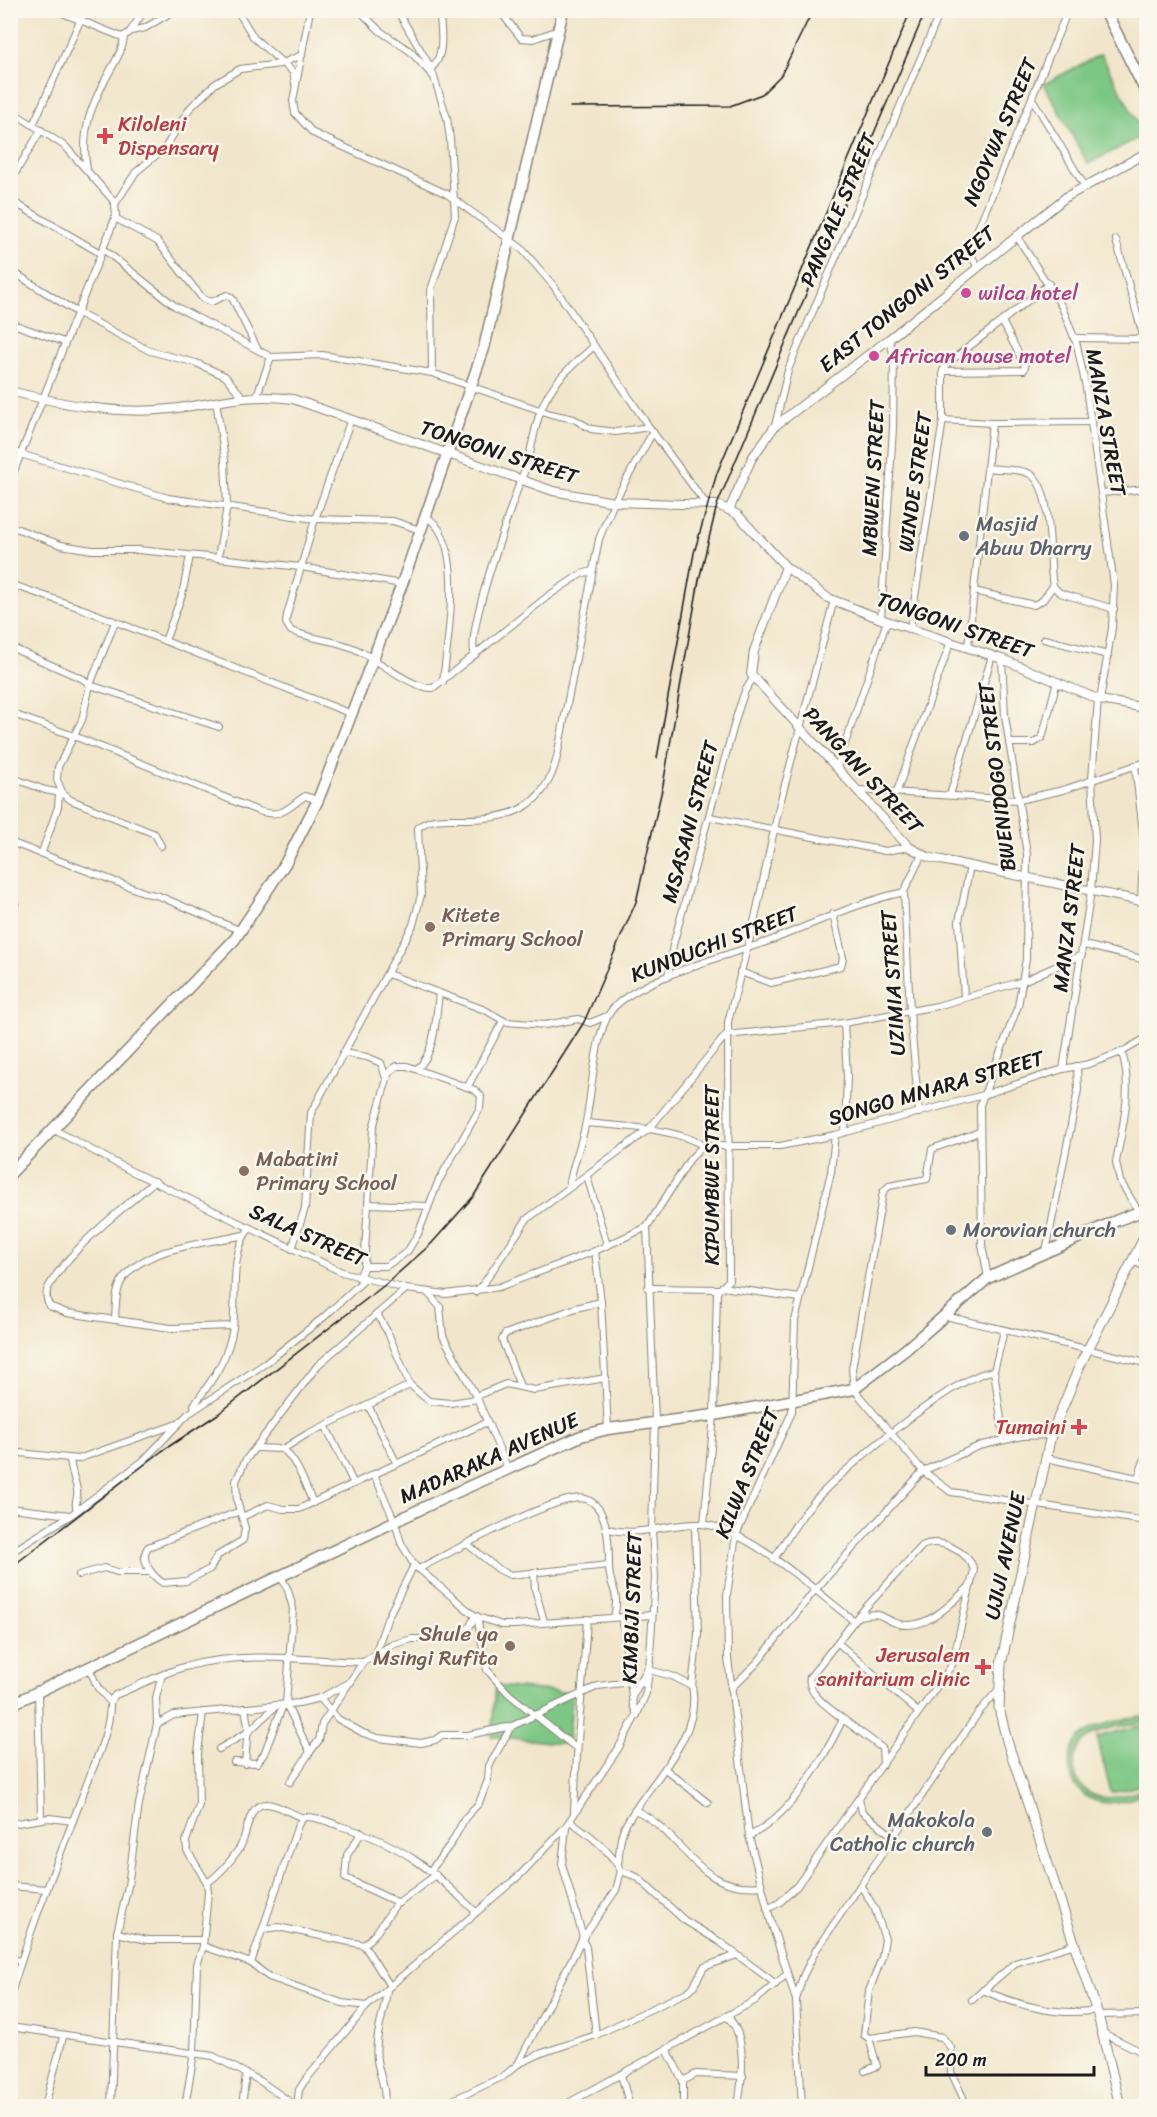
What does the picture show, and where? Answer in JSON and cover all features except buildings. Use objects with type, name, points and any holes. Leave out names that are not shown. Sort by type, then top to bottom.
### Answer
[{"type":"main road","points":[[10,1174],[200,979],[241,931],[286,862],[318,800],[402,584],[471,388],[511,239],[556,32],[563,10]]},
{"type":"main road","points":[[1105,10],[1146,92]]},
{"type":"main road","name":"MADARAKA AVENUE","points":[[10,1705],[573,1439],[608,1429],[714,1415],[854,1389],[945,1316],[988,1278],[1046,1251],[1143,1212]]},
{"type":"main road","name":"UJIJI AVENUE","points":[[1120,2106],[1097,2013],[1007,1741],[999,1708],[999,1689],[1001,1664],[1051,1435],[1089,1350],[1146,1234]]},
{"type":"street","points":[[55,10],[114,36],[124,37],[147,27],[175,10]]},
{"type":"street","points":[[33,125],[85,10]]},
{"type":"street","points":[[131,32],[145,10]]},
{"type":"street","points":[[237,10],[250,33],[280,64],[292,72],[295,113],[313,134],[413,177],[456,200],[511,239],[553,285],[593,347],[706,504]]},
{"type":"street","points":[[295,90],[310,10]]},
{"type":"street","points":[[359,10],[380,31],[410,51],[433,76]]},
{"type":"street","points":[[397,10],[431,68],[449,128],[456,200],[452,230],[440,257],[431,290],[432,373]]},
{"type":"street","points":[[431,68],[436,63],[441,43],[440,10]]},
{"type":"street","points":[[499,10],[522,38],[533,39],[556,32]]},
{"type":"street","name":"PANGALE STREET","points":[[775,426],[788,370],[941,10]]},
{"type":"street","name":"NGOYWA STREET","points":[[977,266],[970,253],[970,248],[1033,100],[1068,10]]},
{"type":"street","points":[[87,174],[83,146],[88,114],[121,50],[124,37]]},
{"type":"street","points":[[10,482],[41,399],[115,218],[116,204],[136,172],[165,148],[182,119],[215,84],[240,69],[280,64],[302,55]]},
{"type":"street","points":[[1033,100],[1084,185]]},
{"type":"street","points":[[10,110],[66,147],[87,174],[116,204]]},
{"type":"street","points":[[10,182],[41,130]]},
{"type":"street","name":"EAST TONGONI STREET","points":[[729,510],[752,458],[775,426],[889,339],[1016,235],[1084,185],[1146,153]]},
{"type":"street","points":[[10,200],[101,251],[175,306],[271,357],[322,355],[432,373],[471,388],[574,419],[591,429],[624,432],[651,430]]},
{"type":"street","points":[[115,218],[156,241],[203,299],[211,302],[227,295],[232,298],[258,351]]},
{"type":"street","name":"MANZA STREET","points":[[1016,235],[1062,307],[1074,338],[1102,493],[1114,609],[1099,700],[1092,779],[1095,840],[1091,891],[1063,1069]]},
{"type":"street","points":[[1074,338],[1145,339],[1116,240]]},
{"type":"street","points":[[10,270],[78,313],[150,351],[218,372],[232,381],[242,396]]},
{"type":"street","points":[[943,371],[947,364],[1049,284]]},
{"type":"street","points":[[943,371],[1024,370],[1002,321]]},
{"type":"street","points":[[10,323],[64,342]]},
{"type":"street","name":"MBWENI STREET","points":[[837,767],[884,620],[893,418],[894,356],[889,339]]},
{"type":"street","points":[[475,655],[471,645],[478,614],[520,481],[527,469],[541,410],[563,372],[593,347]]},
{"type":"street","points":[[257,395],[271,357]]},
{"type":"street","name":"WINDE STREET","points":[[910,628],[943,420],[943,371]]},
{"type":"street","name":"TONGONI STREET","points":[[10,391],[41,399],[107,409],[148,410],[257,395],[293,399],[520,481],[583,498],[614,502],[706,504],[729,510],[738,515],[786,567],[809,586],[834,600],[884,620],[968,646],[1099,700],[1146,708]]},
{"type":"street","points":[[216,401],[225,460],[227,506],[218,558]]},
{"type":"street","points":[[351,419],[315,519],[287,615],[288,629],[347,645],[419,687],[433,688],[548,596],[581,574],[592,571]]},
{"type":"street","points":[[943,420],[992,423],[1091,422]]},
{"type":"street","points":[[968,646],[992,423]]},
{"type":"street","points":[[292,1249],[301,1226],[307,1195],[310,1116],[413,925],[421,898],[418,828],[437,819],[477,819],[512,815],[533,800],[551,780],[599,539],[614,502],[651,430]]},
{"type":"street","points":[[10,451],[143,493],[315,519],[393,521],[420,530]]},
{"type":"street","points":[[988,468],[1025,472],[1039,483],[1046,507],[1053,586],[1060,593],[1114,609]]},
{"type":"street","points":[[1102,493],[1146,489]]},
{"type":"street","points":[[425,516],[434,521],[443,533],[449,562],[450,609],[443,682]]},
{"type":"street","points":[[10,526],[61,545],[92,550],[138,550],[301,567],[402,584]]},
{"type":"street","points":[[165,641],[182,595],[190,556]]},
{"type":"street","points":[[753,678],[751,667],[754,651],[786,567]]},
{"type":"street","points":[[10,584],[352,714]]},
{"type":"street","points":[[974,591],[1034,605],[1042,600],[1053,586]]},
{"type":"street","name":"KIPUMBWE STREET","points":[[704,1524],[714,1415],[720,1288],[729,1280],[726,1035],[774,829],[834,600]]},
{"type":"street","points":[[42,852],[61,793],[56,773],[85,710],[90,685],[115,622]]},
{"type":"street","points":[[1044,639],[1108,655]]},
{"type":"street","points":[[897,791],[951,640]]},
{"type":"street","points":[[10,647],[83,678],[90,685],[219,727]]},
{"type":"street","points":[[950,795],[992,656]]},
{"type":"street","name":"BWENIDOGO STREET","points":[[988,1278],[982,1245],[979,1132],[982,1095],[1008,1036],[1023,981],[1026,959],[1027,854],[1001,685],[1002,659]]},
{"type":"street","name":"PANGANI STREET","points":[[753,678],[909,846],[922,854],[1144,902]]},
{"type":"street","name":"MSASANI STREET","points":[[668,977],[670,959],[738,711],[745,691],[753,678]]},
{"type":"street","points":[[1009,743],[1034,743],[1042,738],[1057,681]]},
{"type":"street","points":[[10,713],[74,736],[264,813],[289,810],[305,796],[318,800]]},
{"type":"street","points":[[858,790],[1019,800],[1063,790],[1146,762]]},
{"type":"street","points":[[1135,765],[1144,840],[1144,902]]},
{"type":"street","points":[[11,777],[61,793],[71,800],[155,834],[161,846]]},
{"type":"street","points":[[710,817],[885,851],[909,846]]},
{"type":"street","points":[[10,842],[159,896],[241,931]]},
{"type":"street","name":"UZIMIA STREET","points":[[919,1113],[909,1012],[904,892],[922,854]]},
{"type":"street","points":[[964,997],[959,921],[970,866]]},
{"type":"street","name":"KUNDUCHI STREET","points":[[607,1016],[624,998],[668,977],[747,949],[833,914],[904,892]]},
{"type":"street","points":[[740,972],[771,983],[841,966],[843,958],[833,914]]},
{"type":"street","points":[[1084,945],[1146,960]]},
{"type":"street","points":[[726,1035],[844,1023],[909,1012],[1023,981],[1082,955]]},
{"type":"street","points":[[670,959],[674,968],[681,972]]},
{"type":"street","points":[[388,974],[485,1010],[503,1021],[545,1025],[579,1019],[590,1023],[607,1016]]},
{"type":"street","points":[[417,1069],[423,1061],[433,1036],[439,993]]},
{"type":"street","points":[[569,1187],[586,1123],[598,1049],[607,1016]]},
{"type":"street","points":[[468,1086],[503,1021]]},
{"type":"street","points":[[844,1023],[847,1059],[845,1132]]},
{"type":"street","name":"KIPUMBWE STREET","points":[[474,1292],[484,1283],[527,1219],[649,1129],[726,1035]]},
{"type":"street","name":"SONGO MNARA STREET","points":[[729,1146],[780,1146],[835,1135],[982,1095],[1122,1052],[1146,1038]]},
{"type":"street","points":[[1122,1052],[1128,1071],[1129,1096],[1116,1162],[1117,1172],[1143,1212]]},
{"type":"street","points":[[343,1053],[367,1057],[381,1063],[386,1078]]},
{"type":"street","points":[[10,1553],[71,1515],[143,1461],[179,1423],[266,1363],[324,1317],[362,1278],[374,1128],[386,1078],[397,1066],[417,1069],[468,1086],[480,1094],[481,1105],[428,1206],[413,1244],[402,1258],[386,1266],[364,1266]]},
{"type":"street","points":[[1046,1251],[1078,1090],[1077,1066]]},
{"type":"street","points":[[586,1123],[649,1129],[694,1140],[703,1146],[729,1146]]},
{"type":"street","name":"SALA STREET","points":[[54,1129],[87,1149],[292,1249],[362,1278],[406,1289],[427,1292],[474,1292],[499,1287],[595,1251],[647,1227]]},
{"type":"street","points":[[979,1132],[932,1149],[927,1179],[885,1188],[879,1205],[852,1369],[854,1389],[923,1471],[951,1492],[1146,1521]]},
{"type":"street","name":"KILWA STREET","points":[[796,2000],[786,1975],[748,1836],[731,1688],[727,1596],[736,1535],[790,1421],[795,1321],[831,1172],[835,1135]]},
{"type":"street","points":[[647,1227],[690,1159],[703,1146]]},
{"type":"street","points":[[586,1176],[607,1245]]},
{"type":"street","points":[[155,1182],[76,1252],[47,1291],[49,1306],[53,1310],[99,1319],[115,1319],[171,1328],[233,1326]]},
{"type":"street","points":[[369,1204],[428,1206]]},
{"type":"street","name":"KIMBIJI STREET","points":[[297,2106],[299,2090],[304,2082],[367,2006],[521,1874],[570,1821],[637,1715],[650,1667],[655,1578],[652,1530],[655,1421],[647,1227]]},
{"type":"street","points":[[195,1410],[194,1405],[214,1378],[226,1353],[233,1326],[233,1292],[244,1235],[250,1228]]},
{"type":"street","points":[[115,1319],[120,1283],[132,1270],[149,1258],[244,1235]]},
{"type":"street","points":[[595,1251],[601,1302],[608,1429]]},
{"type":"street","points":[[1132,1262],[1146,1268]]},
{"type":"street","points":[[648,1288],[720,1288],[800,1298]]},
{"type":"street","points":[[406,1289],[318,1365],[245,1461],[236,1481],[241,1514],[245,1535],[243,1540],[217,1556],[210,1569],[191,1579],[168,1584],[151,1572],[144,1555],[148,1547],[241,1514],[268,1504],[289,1510],[313,1503],[487,1422]]},
{"type":"street","points":[[427,1292],[440,1306],[442,1336],[477,1397],[508,1468]]},
{"type":"street","points":[[519,1386],[502,1340],[505,1334],[576,1308],[601,1302]]},
{"type":"street","points":[[377,1314],[393,1342],[411,1385],[429,1401],[450,1403],[477,1397],[506,1383],[534,1390],[606,1378]]},
{"type":"street","points":[[945,1316],[1146,1363]]},
{"type":"street","points":[[1004,1331],[994,1371],[1004,1439]]},
{"type":"street","points":[[774,1559],[805,1512],[819,1496],[891,1434],[968,1379],[983,1372],[994,1371]]},
{"type":"street","points":[[255,1448],[283,1449],[307,1434],[411,1385]]},
{"type":"street","points":[[368,1405],[397,1464]]},
{"type":"street","points":[[10,1452],[70,1459],[84,1458],[111,1446],[179,1423]]},
{"type":"street","points":[[326,1427],[354,1484]]},
{"type":"street","points":[[731,1688],[758,1663],[815,1590],[923,1471],[958,1453],[1004,1439],[1051,1435]]},
{"type":"street","points":[[283,1449],[295,1462],[313,1503]]},
{"type":"street","points":[[1138,1478],[1146,1455]]},
{"type":"street","points":[[1046,1458],[1146,1480]]},
{"type":"street","points":[[70,1459],[72,1478],[77,1489],[74,1504],[77,1510]]},
{"type":"street","points":[[374,1474],[395,1522],[400,1543],[416,1567],[476,1616],[502,1625],[652,1615]]},
{"type":"street","points":[[374,1657],[387,1619],[416,1567],[541,1509],[578,1498],[592,1502],[599,1510],[606,1528],[610,1544],[609,1565],[618,1596],[618,1617],[633,1683],[632,1697],[637,1715]]},
{"type":"street","points":[[10,1508],[71,1515]]},
{"type":"street","points":[[518,2064],[583,1938],[616,1890],[622,1834],[665,1769],[691,1720],[698,1635],[695,1524]]},
{"type":"street","points":[[606,1528],[626,1533],[704,1524],[736,1535],[774,1559],[856,1618],[880,1614],[902,1624],[927,1620],[972,1584]]},
{"type":"street","points":[[467,1544],[498,1569],[510,1575],[609,1565]]},
{"type":"street","points":[[767,1909],[779,1903],[797,1886],[883,1764],[953,1662],[972,1584],[973,1566],[964,1555],[951,1547],[927,1544],[917,1551],[856,1618],[810,1677],[808,1684],[812,1691],[843,1719],[882,1748],[883,1764]]},
{"type":"street","points":[[79,1575],[104,1569],[117,1572],[151,1572]]},
{"type":"street","points":[[534,1572],[535,1589],[544,1621]]},
{"type":"street","points":[[234,1762],[257,1763],[264,1754],[282,1705],[290,1658],[293,1609],[288,1590],[281,1577]]},
{"type":"street","points":[[10,1997],[101,1743],[110,1702],[115,1695],[162,1675],[205,1662],[290,1658],[363,1662],[391,1645],[412,1639],[441,1639],[459,1636],[469,1628],[476,1616]]},
{"type":"street","points":[[476,1616],[487,1670],[509,1694],[576,1748]]},
{"type":"street","points":[[587,1619],[583,1693],[570,1821],[562,1864],[586,1947],[596,2035]]},
{"type":"street","points":[[838,1643],[918,1712]]},
{"type":"street","points":[[290,1782],[319,1740],[322,1724],[363,1662]]},
{"type":"street","points":[[633,1683],[650,1667],[692,1686]]},
{"type":"street","points":[[89,1668],[98,1688],[110,1702]]},
{"type":"street","points":[[111,2106],[117,1933],[128,1886],[139,1804],[157,1724],[156,1698],[162,1675]]},
{"type":"street","points":[[157,1724],[174,1715],[282,1705],[320,1698],[351,1682]]},
{"type":"street","points":[[320,1698],[331,1713],[350,1726],[378,1738],[412,1743],[432,1741],[443,1735],[468,1735],[512,1726],[598,1686],[647,1684]]},
{"type":"street","points":[[802,2106],[796,2000],[803,1976],[816,1950],[979,1712],[999,1689]]},
{"type":"street","points":[[38,1692],[41,1819]]},
{"type":"street","points":[[219,1749],[248,1732],[282,1705]]},
{"type":"street","points":[[282,1705],[310,1752]]},
{"type":"street","points":[[245,1708],[248,1732],[245,1764]]},
{"type":"street","points":[[184,2106],[194,2053],[196,1976],[203,1943],[207,1883],[187,1850],[186,1841],[199,1805],[198,1753],[203,1712]]},
{"type":"street","points":[[748,1836],[768,1825],[784,1810],[830,1745],[843,1719]]},
{"type":"street","points":[[364,1945],[399,1903],[434,1873],[465,1818],[479,1803],[488,1780],[489,1766],[512,1726]]},
{"type":"street","points":[[665,1769],[708,1803]]},
{"type":"street","points":[[859,1798],[862,1812],[894,1838]]},
{"type":"street","points":[[207,1883],[219,1873],[241,1847],[250,1817],[261,1806],[269,1805],[303,1818],[309,1816],[362,1832],[400,1849],[434,1873],[476,1912]]},
{"type":"street","points":[[637,1811],[658,1825],[687,1854],[726,1885],[761,1886]]},
{"type":"street","points":[[848,1814],[862,1812]]},
{"type":"street","points":[[250,1962],[303,1818]]},
{"type":"street","points":[[10,1824],[41,1819],[73,1821]]},
{"type":"street","points":[[570,1821],[592,1836],[620,1867],[637,1877],[684,1920],[776,1984]]},
{"type":"street","points":[[362,1832],[346,1855],[345,1878],[399,1903]]},
{"type":"street","points":[[10,1886],[47,1889]]},
{"type":"street","points":[[861,1886],[878,1915],[885,1939],[882,1957],[873,1976],[866,2002],[862,2032],[869,2038],[877,2066],[865,2071]]},
{"type":"street","points":[[263,1929],[278,1927],[364,1945],[389,1988],[380,2014],[377,2057],[385,2098],[383,2106]]},
{"type":"street","points":[[117,1933],[147,1941],[203,1943],[250,1962],[269,1977],[342,2003],[367,2006]]},
{"type":"street","points":[[972,2000],[1000,1974],[1025,1958],[1075,1944]]},
{"type":"street","points":[[440,2106],[504,2076],[518,2064],[542,2053],[596,2035],[687,1992],[693,1987],[704,1967],[737,1955]]},
{"type":"street","points":[[10,1959],[21,1961]]},
{"type":"street","points":[[563,2106],[756,2000],[786,1975]]},
{"type":"street","points":[[983,1990],[1032,2006],[1077,2012],[1146,2014]]},
{"type":"street","points":[[726,2016],[734,2024],[738,2035],[743,2076],[738,2106]]},
{"type":"street","points":[[10,2028],[213,2056],[261,2081],[297,2106]]},
{"type":"street","points":[[869,2038],[914,2032],[942,2037],[951,2048],[951,2072],[967,2106]]},
{"type":"street","points":[[1102,2033],[1146,2054]]},
{"type":"street","points":[[45,2106],[63,2037]]},
{"type":"street","points":[[667,2050],[683,2081],[683,2106]]},
{"type":"street","points":[[242,2106],[246,2074]]},
{"type":"street","points":[[621,2074],[630,2106]]},
{"type":"street","points":[[683,2081],[696,2074],[743,2076]]},
{"type":"green space","points":[[1101,54],[1144,135],[1088,164],[1044,84]]},
{"type":"green space","points":[[496,1686],[573,1693],[568,1744],[491,1736]]},
{"type":"green space","points":[[1146,1715],[1146,1721],[1108,1729],[1088,1737],[1080,1744],[1074,1762],[1078,1780],[1091,1794],[1112,1797],[1146,1789],[1146,1794],[1124,1801],[1107,1803],[1090,1798],[1081,1792],[1074,1784],[1070,1774],[1071,1752],[1076,1742],[1090,1730]]},
{"type":"green space","points":[[1146,1724],[1146,1784],[1111,1793],[1097,1737]]},
{"type":"railway","points":[[570,107],[730,106],[762,94],[781,75],[813,10]]},
{"type":"railway","points":[[892,14],[893,10]]},
{"type":"railway","points":[[657,758],[694,553],[717,473],[911,10]]},
{"type":"railway","points":[[10,1568],[162,1451],[218,1414],[386,1284],[431,1244],[473,1197],[584,1022],[636,902],[663,785],[699,580],[717,505],[926,10]]},
{"type":"place","name":"Kiloleni Dispensary","points":[[105,136]]},
{"type":"place","name":"wilca hotel","points":[[966,293]]},
{"type":"place","name":"African house motel","points":[[874,356]]},
{"type":"place","name":"Masjid Abuu Dharry","points":[[964,536]]},
{"type":"place","name":"Kitete Primary School","points":[[430,927]]},
{"type":"place","name":"Mabatini Primary School","points":[[244,1171]]},
{"type":"place","name":"Morovian church","points":[[951,1230]]},
{"type":"place","name":"Tumaini","points":[[1079,1427]]},
{"type":"place","name":"Shule ya Msingi Rufita","points":[[510,1646]]},
{"type":"place","name":"Jerusalem sanitarium clinic","points":[[983,1667]]},
{"type":"place","name":"Makokola Catholic church","points":[[987,1832]]}]
